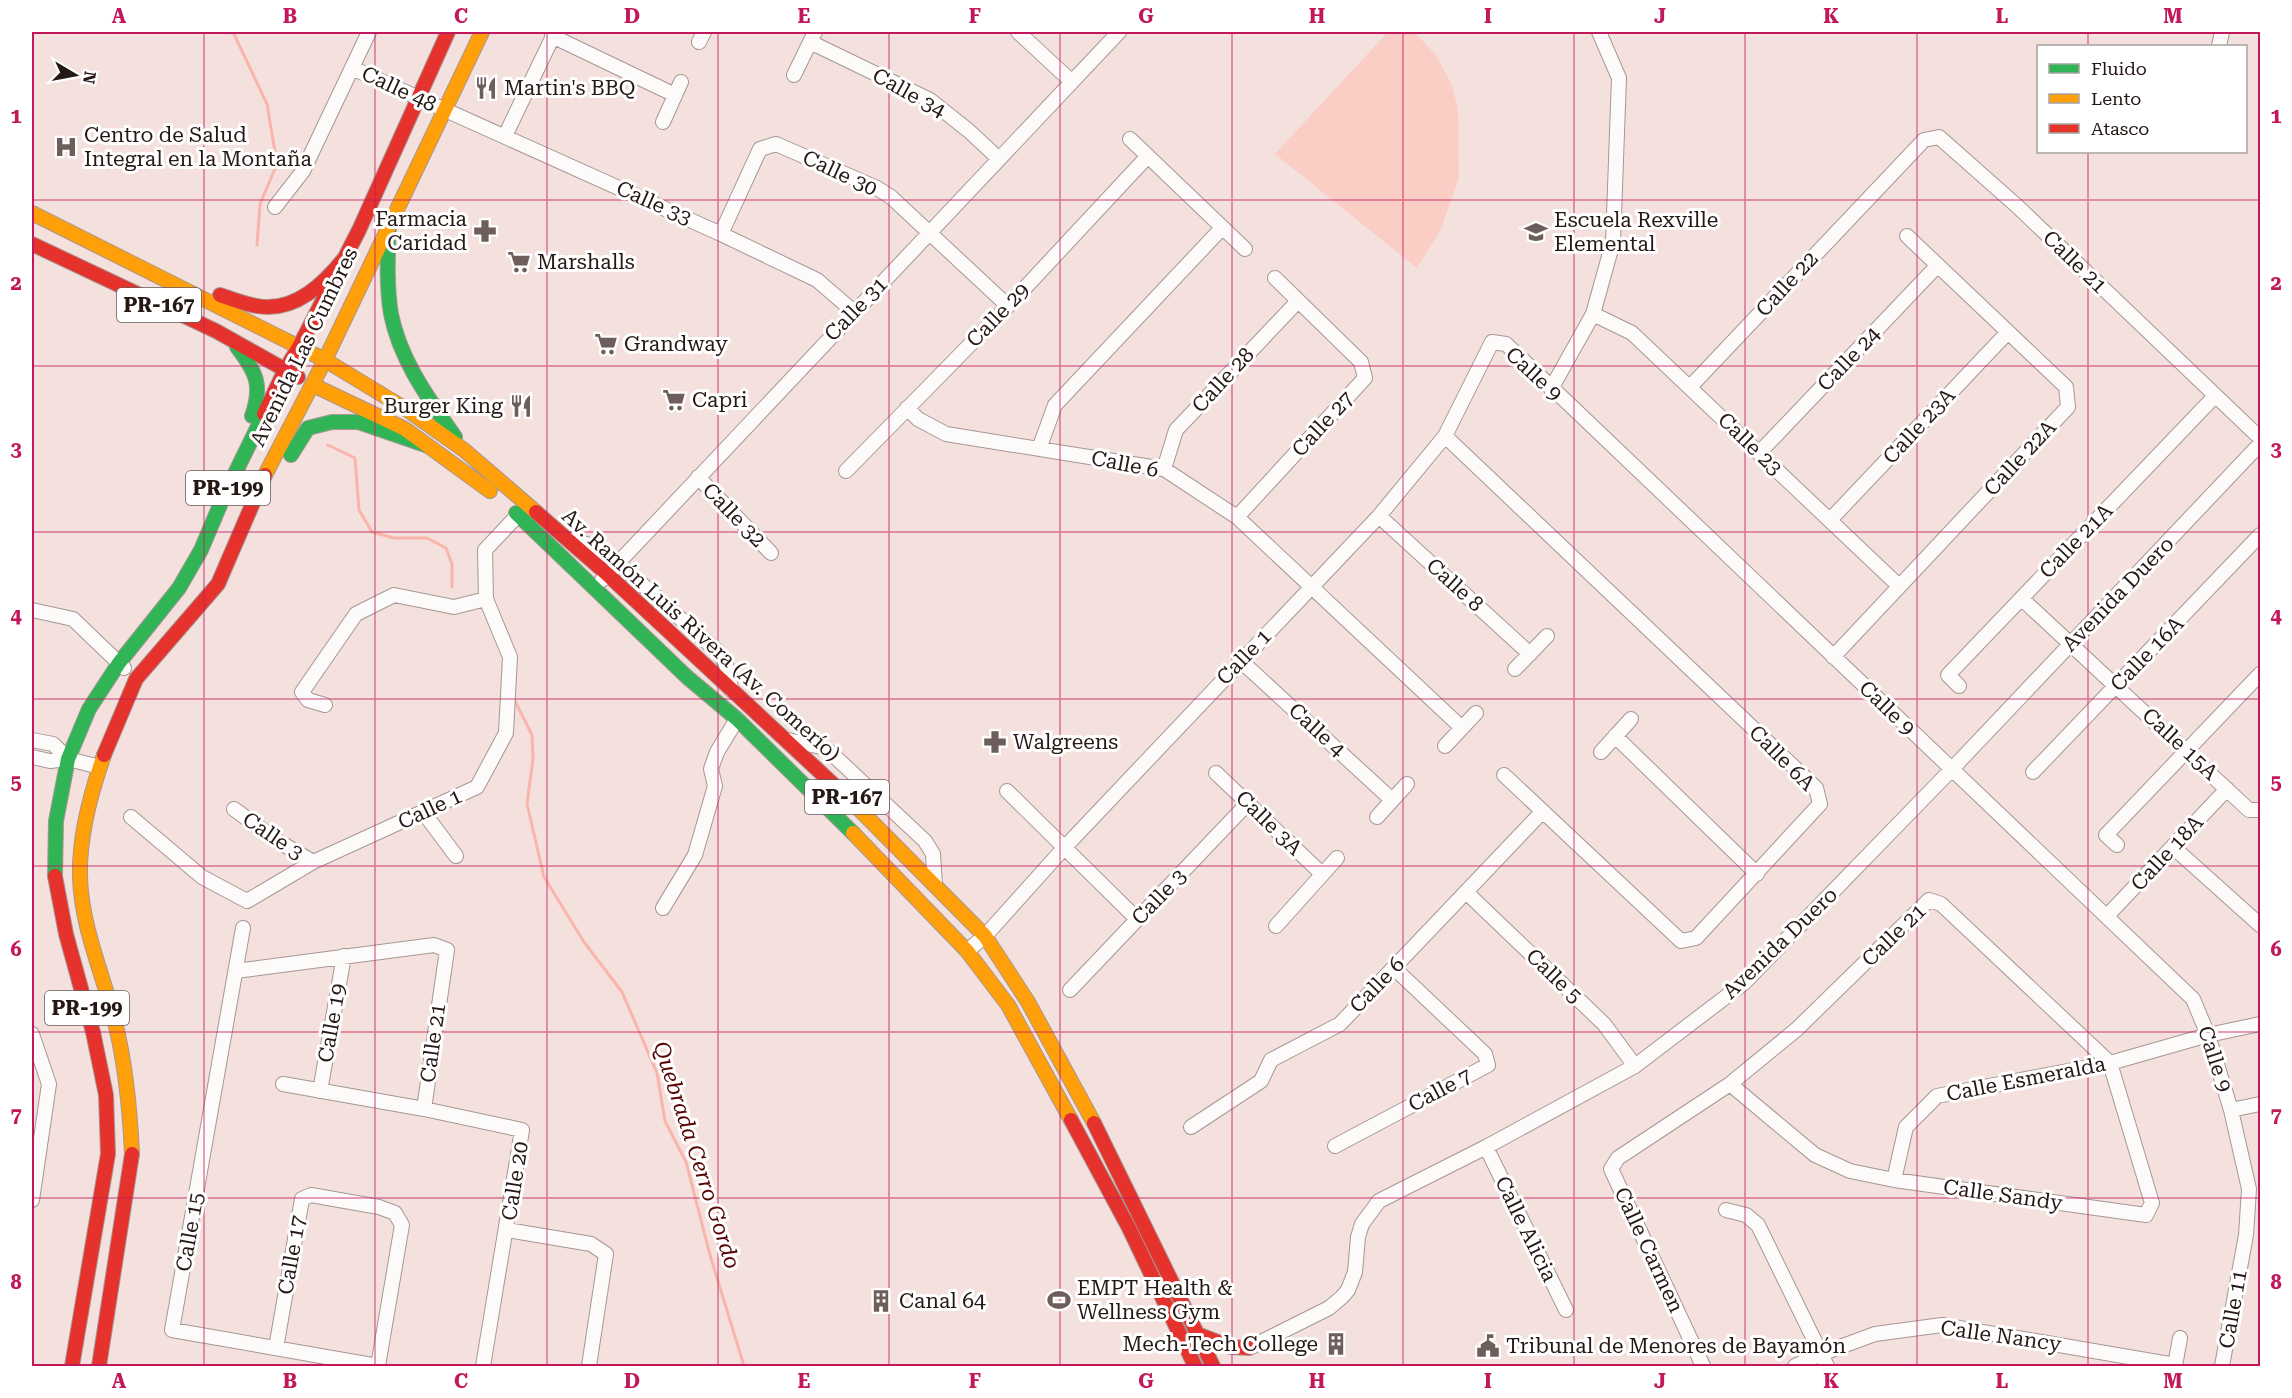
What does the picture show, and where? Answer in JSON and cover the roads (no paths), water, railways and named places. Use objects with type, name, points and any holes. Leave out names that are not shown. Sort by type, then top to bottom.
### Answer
[{"type":"main road","name":"Avenida Las Cumbres","points":[[72,1366],[108,1154],[106,1095],[93,1032],[66,934],[55,877],[56,821],[68,759],[89,709],[119,663],[179,588],[201,549],[285,370],[326,298],[347,255],[448,32]]},
{"type":"main road","name":"Avenida Las Cumbres","points":[[99,1366],[132,1160],[129,1097],[115,1023],[89,934],[80,876],[84,830],[100,767],[136,679],[218,584],[271,460],[313,385],[389,221],[482,32]]},
{"type":"main road","name":"Av. Ramón Luis Rivera (Av. Comerío)","points":[[32,213],[325,360],[409,411],[464,450],[607,574],[868,816],[985,936],[1028,1002],[1081,1097],[1213,1366]]},
{"type":"main road","points":[[389,221],[387,272],[394,326],[418,383],[464,450]]},
{"type":"main road","name":"Av. Ramón Luis Rivera (Av. Comerío)","points":[[32,244],[216,331],[313,385],[405,429],[480,482],[518,515],[687,677],[737,719],[834,814],[967,951],[1008,1005],[1129,1228],[1195,1366]]},
{"type":"main road","points":[[151,271],[240,302],[278,307],[309,294],[329,278],[347,255]]},
{"type":"main road","points":[[210,526],[224,477],[254,412],[258,396],[259,380],[234,343]]},
{"type":"main road","points":[[226,566],[308,428],[333,422],[358,422],[428,446]]},
{"type":"main road","points":[[1197,1334],[1230,1347],[1249,1348]]},
{"type":"main road","points":[[1234,1359],[1249,1348]]},
{"type":"street","points":[[275,207],[303,171],[369,32]]},
{"type":"street","points":[[1018,32],[1071,81]]},
{"type":"street","name":"Calle 31","points":[[594,587],[1119,32]]},
{"type":"street","points":[[1551,389],[1593,314],[1613,242],[1619,78],[1599,32]]},
{"type":"street","points":[[505,136],[553,34],[675,95]]},
{"type":"street","name":"Calle 34","points":[[794,75],[813,37],[930,100],[998,158]]},
{"type":"street","name":"Calle 48","points":[[352,68],[445,111]]},
{"type":"street","points":[[663,122],[681,82]]},
{"type":"street","name":"Calle 33","points":[[445,111],[721,234],[817,280],[853,311]]},
{"type":"street","name":"Calle 21","points":[[1885,181],[1924,140],[1939,137],[2017,206],[2260,438]]},
{"type":"street","points":[[1130,139],[1245,249]]},
{"type":"street","name":"Calle 30","points":[[721,234],[760,149],[776,144],[877,188],[891,197],[1008,306]]},
{"type":"street","name":"Calle 29","points":[[846,471],[1008,306],[1147,157]]},
{"type":"street","name":"Calle 22","points":[[1690,387],[1885,181]]},
{"type":"street","points":[[1039,449],[1055,405],[1222,228]]},
{"type":"street","name":"Calle 22A","points":[[1833,657],[2068,407],[2066,387],[1907,236]]},
{"type":"street","name":"Calle 24","points":[[1759,453],[1938,265]]},
{"type":"street","name":"Calle 27","points":[[1237,517],[1365,378],[1361,362],[1275,278]]},
{"type":"street","name":"Calle 28","points":[[1164,469],[1176,430],[1298,300]]},
{"type":"street","name":"Calle 23","points":[[1593,314],[1632,333],[1899,586]]},
{"type":"street","name":"Calle 23A","points":[[1830,520],[2008,332]]},
{"type":"street","name":"Calle 9","points":[[1492,342],[1506,344],[2193,999],[2208,1035],[2231,1110]]},
{"type":"street","name":"Calle 1","points":[[967,951],[985,936],[1064,848],[1379,516],[1444,436],[1492,342]]},
{"type":"street","name":"Calle 21A","points":[[1959,686],[1948,675],[2215,396]]},
{"type":"street","name":"Calle 6","points":[[907,408],[918,419],[946,434],[1164,469],[1237,517],[1311,587]]},
{"type":"street","name":"Calle 6A","points":[[1444,436],[1816,788],[1820,804],[1696,938],[1681,941],[1504,775]]},
{"type":"street","name":"Avenida Duero","points":[[1249,1348],[1329,1308],[1342,1297],[1355,1272],[1358,1238],[1362,1224],[1379,1201],[1486,1147],[1635,1066],[1744,983],[1952,769],[2260,444]]},
{"type":"street","name":"Calle 32","points":[[698,477],[771,553]]},
{"type":"street","name":"Calle 1","points":[[131,817],[202,878],[247,901],[313,862],[477,787],[506,733],[510,657],[486,599],[485,550],[518,515]]},
{"type":"street","name":"Calle 8","points":[[1379,516],[1530,654]]},
{"type":"street","name":"Calle 16A","points":[[2033,772],[2260,535]]},
{"type":"street","points":[[564,537],[596,547],[618,563],[717,651],[728,668],[731,690]]},
{"type":"street","points":[[1311,587],[1462,728]]},
{"type":"street","points":[[325,705],[308,700],[302,692],[356,614],[394,595],[454,607],[486,599]]},
{"type":"street","name":"Calle 15A","points":[[2022,598],[2249,810],[2260,810]]},
{"type":"street","points":[[32,610],[73,619],[136,679]]},
{"type":"street","points":[[1515,669],[1547,636]]},
{"type":"street","name":"Calle 4","points":[[1241,661],[1392,800]]},
{"type":"street","points":[[2117,845],[2106,835],[2260,674]]},
{"type":"street","points":[[1445,746],[1476,713]]},
{"type":"street","points":[[663,908],[695,855],[715,786],[711,769],[717,752],[737,719]]},
{"type":"street","points":[[1601,752],[1631,719]]},
{"type":"street","points":[[1615,736],[1757,874]]},
{"type":"street","points":[[784,739],[821,747],[830,752],[925,842],[933,854],[935,885]]},
{"type":"street","points":[[32,740],[53,744],[68,759]]},
{"type":"street","points":[[32,757],[50,761],[68,759],[100,767]]},
{"type":"street","name":"Calle 3A","points":[[1216,773],[1322,874]]},
{"type":"street","points":[[1377,818],[1407,784]]},
{"type":"street","name":"Calle 18A","points":[[2107,916],[2227,789]]},
{"type":"street","points":[[1007,791],[1137,919]]},
{"type":"street","name":"Calle 3","points":[[1070,990],[1248,803]]},
{"type":"street","name":"Calle 3","points":[[234,809],[276,840],[313,862]]},
{"type":"street","name":"Calle 6","points":[[1191,1127],[1261,1082],[1271,1060],[1340,1024],[1542,812]]},
{"type":"street","points":[[424,813],[456,856]]},
{"type":"street","points":[[2173,847],[2260,925]]},
{"type":"street","points":[[1276,926],[1337,858]]},
{"type":"street","name":"Calle 5","points":[[1466,892],[1605,1024],[1635,1066]]},
{"type":"street","name":"Calle 21","points":[[1730,1083],[1797,1029],[1929,900],[1941,904],[2110,1063]]},
{"type":"street","name":"Calle 15","points":[[243,928],[172,1330],[378,1366]]},
{"type":"street","name":"Calle 19","points":[[236,971],[434,945],[447,950],[443,977]]},
{"type":"street","name":"Calle 19","points":[[320,1091],[344,956]]},
{"type":"street","name":"Calle 7","points":[[1335,1146],[1488,1065],[1485,1054],[1394,968]]},
{"type":"street","name":"Calle 21","points":[[424,1109],[443,977]]},
{"type":"street","name":"Calle Esmeralda","points":[[1894,1179],[1906,1127],[1937,1096],[2110,1063],[2208,1035],[2260,1024]]},
{"type":"street","points":[[32,1034],[49,1084],[32,1200]]},
{"type":"street","name":"Calle Sandy","points":[[1730,1083],[1815,1155],[1850,1171],[2146,1215],[2152,1203],[2110,1063]]},
{"type":"street","name":"Calle Carmen","points":[[1703,1366],[1611,1169],[1618,1158],[1730,1083]]},
{"type":"street","name":"Calle 20","points":[[283,1084],[424,1109],[522,1130],[483,1366]]},
{"type":"street","points":[[2231,1110],[2260,1104]]},
{"type":"street","name":"Calle 11","points":[[2222,1366],[2255,1189],[2231,1110]]},
{"type":"street","name":"Calle Alicia","points":[[1486,1147],[1566,1310]]},
{"type":"street","name":"Calle 17","points":[[276,1348],[302,1199],[311,1195],[379,1207],[395,1213],[402,1225],[378,1366]]},
{"type":"street","points":[[1726,1210],[1746,1215],[1758,1225],[1824,1360]]},
{"type":"street","points":[[507,1230],[591,1244],[606,1254],[589,1366]]},
{"type":"street","name":"Calle Nancy","points":[[1795,1366],[1824,1360],[1875,1334],[1942,1325],[2175,1366]]},
{"type":"street","points":[[2175,1366],[2181,1338]]},
{"type":"waterway","name":"Quebrada Cerro Gordo","points":[[230,32],[234,34],[267,104],[277,164],[260,204],[257,245]]},
{"type":"waterway","name":"Quebrada Cerro Gordo","points":[[328,445],[355,458],[359,510],[372,532],[394,538],[427,538],[446,548],[452,564],[452,587]]},
{"type":"waterway","name":"Quebrada Cerro Gordo","points":[[513,697],[532,735],[533,759],[527,804],[544,877],[584,942],[622,992],[657,1073],[665,1121],[686,1162],[710,1255],[744,1366]]},
{"type":"place","name":"Martin's BBQ","points":[[486,88]]},
{"type":"place","name":"Centro de Salud Integral en la Montaña","points":[[66,147]]},
{"type":"place","name":"Farmacia Caridad","points":[[485,231]]},
{"type":"place","name":"Escuela Rexville Elemental","points":[[1536,232]]},
{"type":"place","name":"Marshalls","points":[[519,262]]},
{"type":"place","name":"Grandway","points":[[606,344]]},
{"type":"place","name":"Capri","points":[[674,400]]},
{"type":"place","name":"Burger King","points":[[521,406]]},
{"type":"place","name":"Walgreens","points":[[995,742]]},
{"type":"place","name":"EMPT Health & Wellness Gym","points":[[1059,1300]]},
{"type":"place","name":"Canal 64","points":[[881,1301]]},
{"type":"place","name":"Mech-Tech College","points":[[1336,1344]]},
{"type":"place","name":"Tribunal de Menores de Bayamón","points":[[1488,1346]]}]
